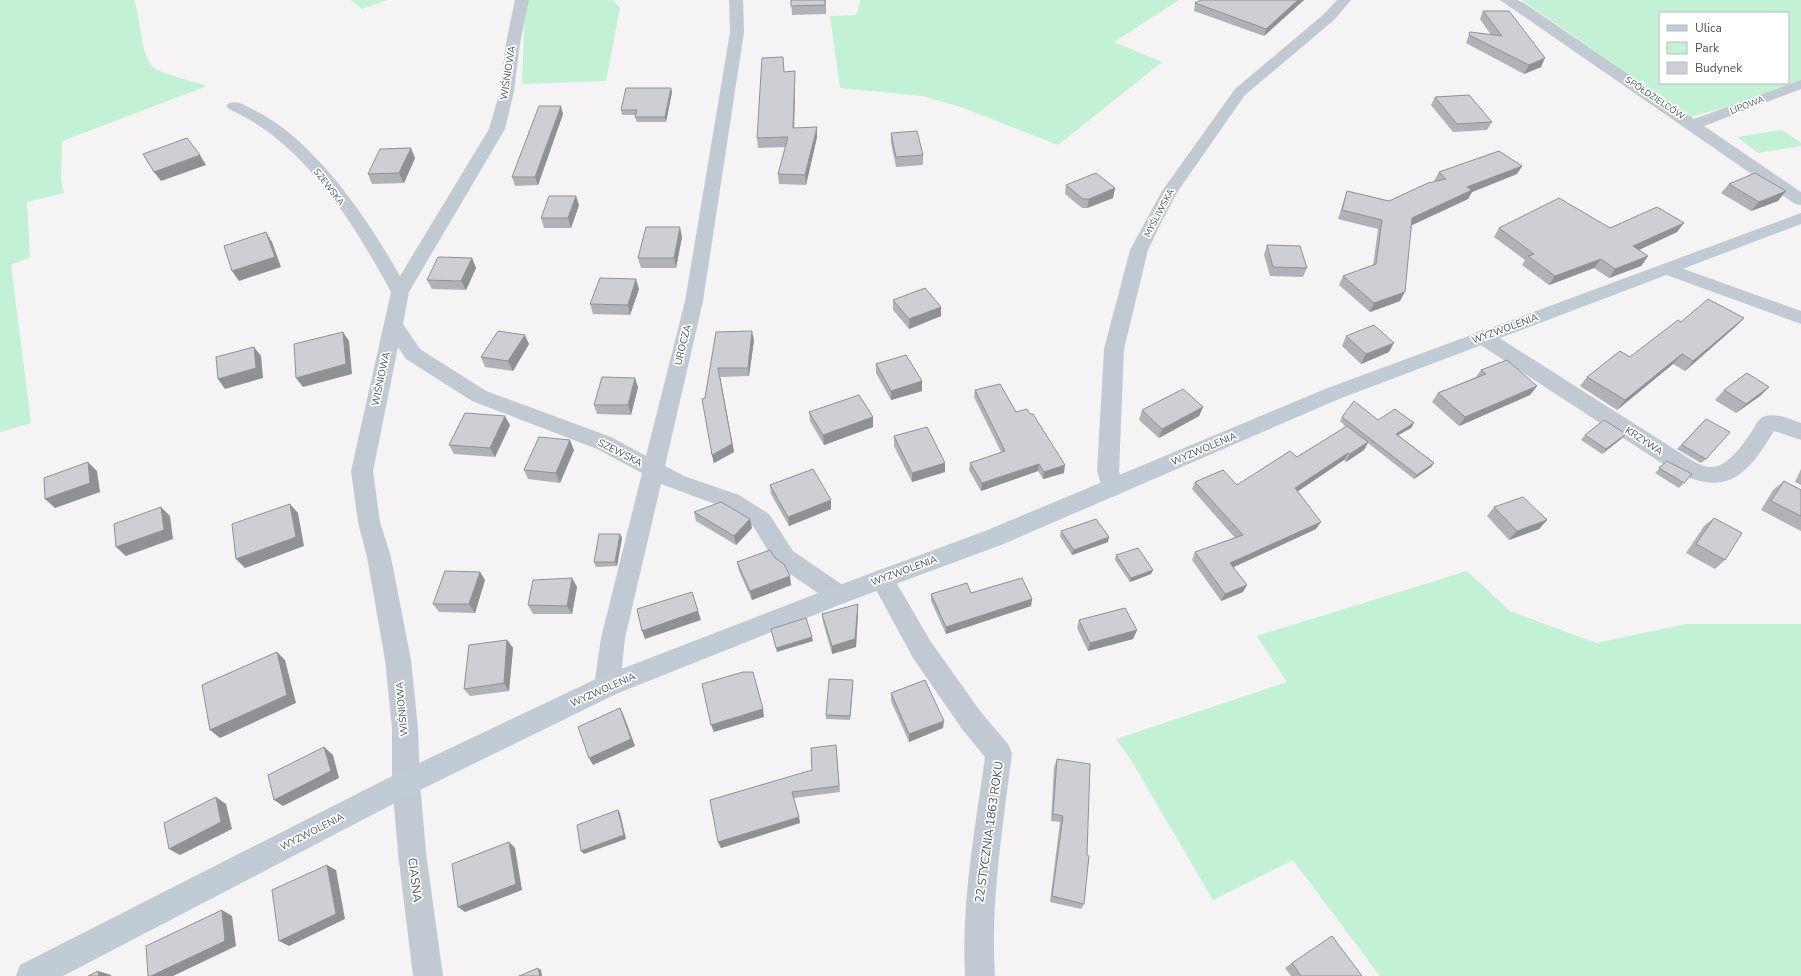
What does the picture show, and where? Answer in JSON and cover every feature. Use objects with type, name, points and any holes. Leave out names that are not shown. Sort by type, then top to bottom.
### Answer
[{"type":"street","name":"WIŚNIOWA","points":[[406,783],[404,728],[398,660],[379,556],[369,522],[362,471],[400,292],[497,129],[507,91],[513,43],[522,0]]},
{"type":"street","name":"UROCZA","points":[[607,686],[613,638],[694,301],[737,32],[736,0]]},
{"type":"street","name":"MYŚLIWSKA","points":[[1112,488],[1108,471],[1114,349],[1139,250],[1170,191],[1240,92],[1270,65],[1329,17],[1344,0]]},
{"type":"street","name":"SPÓŁDZIELCÓW","points":[[1507,0],[1519,6],[1694,125],[1801,200]]},
{"type":"street","name":"LIPOWA","points":[[1694,125],[1801,84]]},
{"type":"street","name":"SZEWSKA","points":[[234,106],[266,123],[311,164],[340,199],[389,271],[400,292]]},
{"type":"street","name":"WYZWOLENIA","points":[[31,976],[406,783],[607,686],[839,595],[993,538],[1332,394],[1801,218]]},
{"type":"street","points":[[1667,269],[1801,318]]},
{"type":"street","name":"SZEWSKA","points":[[393,324],[412,354],[479,396],[604,443],[676,482],[731,501],[761,520],[785,558],[839,595]]},
{"type":"street","name":"KRZYWA","points":[[1483,337],[1674,460],[1693,471],[1705,475],[1715,476],[1724,474],[1743,457],[1768,423],[1784,425],[1801,432]]},
{"type":"street","name":"22 STYCZNIA 1863 ROKU","points":[[882,579],[922,650],[971,720],[999,753],[978,911],[978,953],[980,976]]},
{"type":"street","name":"CIASNA","points":[[406,783],[412,853],[428,976]]},
{"type":"green space","points":[[0,0],[134,0],[143,46],[149,62],[154,68],[207,86],[62,141],[61,180],[64,193],[27,202],[30,257],[11,265],[31,423],[0,432]]},
{"type":"green space","points":[[351,0],[387,0],[362,9]]},
{"type":"green space","points":[[527,0],[613,0],[620,8],[606,81],[522,84],[525,9]]},
{"type":"green space","points":[[861,0],[1179,0],[1114,42],[1162,62],[1058,145],[961,107],[923,96],[840,88],[830,16],[856,15]]},
{"type":"green space","points":[[1522,0],[1801,0],[1801,87],[1690,117]]},
{"type":"green space","points":[[1782,130],[1801,143],[1801,146],[1758,153],[1737,137]]},
{"type":"green space","points":[[1467,571],[1510,611],[1596,643],[1686,624],[1801,624],[1801,976],[1380,976],[1293,860],[1213,900],[1131,760],[1116,739],[1287,682],[1257,636]]},
{"type":"building","points":[[791,0],[825,0],[825,5],[791,6]]},
{"type":"building","points":[[1201,0],[1298,0],[1266,29],[1195,3]]},
{"type":"building","points":[[1483,11],[1509,11],[1545,58],[1529,65],[1469,35],[1470,32],[1502,36]]},
{"type":"building","points":[[783,57],[784,72],[795,71],[793,128],[817,127],[805,175],[778,174],[788,137],[757,138],[762,58]]},
{"type":"building","points":[[626,88],[671,88],[665,117],[635,117],[637,110],[621,110]]},
{"type":"building","points":[[1469,95],[1492,122],[1457,124],[1435,97]]},
{"type":"building","points":[[539,106],[561,106],[535,177],[512,177]]},
{"type":"building","points":[[917,131],[923,155],[896,157],[891,133]]},
{"type":"building","points":[[187,138],[200,155],[154,172],[143,154]]},
{"type":"building","points":[[411,148],[399,173],[368,174],[380,149]]},
{"type":"building","points":[[1499,151],[1522,166],[1467,187],[1472,190],[1412,218],[1405,292],[1374,303],[1343,276],[1376,264],[1382,220],[1342,210],[1347,191],[1389,201],[1428,183],[1446,179],[1439,172]]},
{"type":"building","points":[[1096,173],[1115,188],[1089,199],[1083,199],[1066,185]]},
{"type":"building","points":[[1755,173],[1786,191],[1759,202],[1729,184]]},
{"type":"building","points":[[549,196],[576,196],[568,218],[541,218]]},
{"type":"building","points":[[1559,198],[1610,228],[1657,207],[1684,223],[1633,246],[1648,256],[1615,269],[1601,259],[1555,276],[1528,256],[1534,254],[1499,228]]},
{"type":"building","points":[[646,227],[680,227],[674,258],[638,258]]},
{"type":"building","points":[[266,232],[275,257],[232,271],[224,246]]},
{"type":"building","points":[[1267,245],[1300,246],[1307,268],[1273,267]]},
{"type":"building","points":[[438,257],[472,258],[461,281],[427,280]]},
{"type":"building","points":[[600,278],[636,279],[628,305],[590,304]]},
{"type":"building","points":[[925,288],[941,307],[909,319],[893,300]]},
{"type":"building","points":[[1708,299],[1744,318],[1693,361],[1682,354],[1625,400],[1587,377],[1620,351],[1630,357],[1678,320],[1681,322]]},
{"type":"building","points":[[1374,325],[1394,343],[1366,354],[1346,336]]},
{"type":"building","points":[[498,331],[525,335],[508,361],[481,357]]},
{"type":"building","points":[[752,331],[748,368],[718,368],[732,444],[712,455],[702,399],[705,398],[716,332]]},
{"type":"building","points":[[343,332],[346,364],[296,378],[294,344]]},
{"type":"building","points":[[254,347],[256,368],[218,379],[216,357]]},
{"type":"building","points":[[906,355],[922,381],[891,391],[876,364]]},
{"type":"building","points":[[1507,360],[1537,386],[1465,417],[1438,393],[1486,374],[1481,370]]},
{"type":"building","points":[[1747,373],[1769,387],[1746,404],[1724,390]]},
{"type":"building","points":[[602,377],[635,378],[628,405],[594,405]]},
{"type":"building","points":[[1000,384],[1016,412],[1027,409],[1030,414],[1033,414],[1065,465],[1044,472],[1039,464],[982,483],[970,463],[1005,451],[975,390]]},
{"type":"building","points":[[1183,389],[1203,407],[1162,429],[1142,410]]},
{"type":"building","points":[[859,395],[873,417],[823,435],[809,412]]},
{"type":"building","points":[[1354,401],[1378,420],[1395,409],[1414,423],[1396,434],[1434,463],[1417,475],[1342,417]]},
{"type":"building","points":[[465,413],[505,416],[490,448],[449,445]]},
{"type":"building","points":[[1706,419],[1730,432],[1706,459],[1682,445]]},
{"type":"building","points":[[1604,420],[1626,434],[1606,449],[1585,435]]},
{"type":"building","points":[[1347,426],[1368,442],[1350,454],[1348,453],[1295,488],[1321,522],[1230,563],[1247,585],[1225,594],[1195,552],[1243,535],[1195,482],[1223,470],[1237,485],[1290,451],[1297,457]]},
{"type":"building","points":[[927,427],[945,463],[912,473],[894,436]]},
{"type":"building","points":[[539,437],[570,440],[556,473],[524,470]]},
{"type":"building","points":[[1667,461],[1692,474],[1684,483],[1659,468]]},
{"type":"building","points":[[88,462],[90,483],[45,499],[44,478]]},
{"type":"building","points":[[813,469],[831,500],[788,517],[770,485]]},
{"type":"building","points":[[1784,481],[1801,490],[1801,516],[1771,501]]},
{"type":"building","points":[[1523,497],[1547,520],[1517,531],[1494,507]]},
{"type":"building","points":[[721,502],[750,519],[734,536],[694,512]]},
{"type":"building","points":[[290,504],[296,537],[236,559],[232,524]]},
{"type":"building","points":[[161,507],[164,530],[116,547],[114,524]]},
{"type":"building","points":[[1714,518],[1742,533],[1725,560],[1696,544]]},
{"type":"building","points":[[1096,519],[1109,537],[1074,550],[1061,531]]},
{"type":"building","points":[[599,534],[620,534],[615,562],[594,562]]},
{"type":"building","points":[[1138,548],[1153,570],[1131,578],[1116,555]]},
{"type":"building","points":[[770,550],[775,558],[784,564],[790,576],[750,591],[737,562]]},
{"type":"building","points":[[445,571],[480,572],[469,604],[433,604]]},
{"type":"building","points":[[572,578],[567,606],[528,605],[533,580]]},
{"type":"building","points":[[1022,578],[1032,599],[946,627],[931,594],[967,583],[971,593]]},
{"type":"building","points":[[692,592],[698,611],[642,631],[637,609]]},
{"type":"building","points":[[858,604],[855,639],[832,646],[822,614]]},
{"type":"building","points":[[1125,608],[1137,630],[1090,643],[1079,620]]},
{"type":"building","points":[[806,618],[812,637],[776,648],[771,629]]},
{"type":"building","points":[[507,640],[504,683],[464,689],[469,645]]},
{"type":"building","points":[[277,652],[287,695],[210,730],[202,685]]},
{"type":"building","points":[[743,672],[753,672],[763,709],[711,725],[702,684]]},
{"type":"building","points":[[829,679],[853,680],[850,716],[826,715]]},
{"type":"building","points":[[925,680],[944,721],[909,734],[891,693]]},
{"type":"building","points":[[620,708],[631,739],[589,758],[578,727]]},
{"type":"building","points":[[836,745],[839,786],[792,792],[799,817],[718,842],[710,800],[812,770],[811,748]]},
{"type":"building","points":[[324,747],[331,771],[274,800],[268,775]]},
{"type":"building","points":[[1057,759],[1090,764],[1087,855],[1089,856],[1084,904],[1052,896],[1063,816],[1053,814]]},
{"type":"building","points":[[216,797],[221,822],[169,849],[164,823]]},
{"type":"building","points":[[618,810],[624,835],[581,851],[577,825]]},
{"type":"building","points":[[509,842],[516,884],[458,907],[452,864]]},
{"type":"building","points":[[327,865],[336,914],[279,941],[272,890]]},
{"type":"building","points":[[222,910],[225,941],[151,976],[148,976],[146,946]]},
{"type":"building","points":[[1332,936],[1362,976],[1301,976],[1292,963]]},
{"type":"building","points":[[538,968],[540,976],[519,976]]},
{"type":"building","points":[[98,971],[99,976],[88,976]]}]
